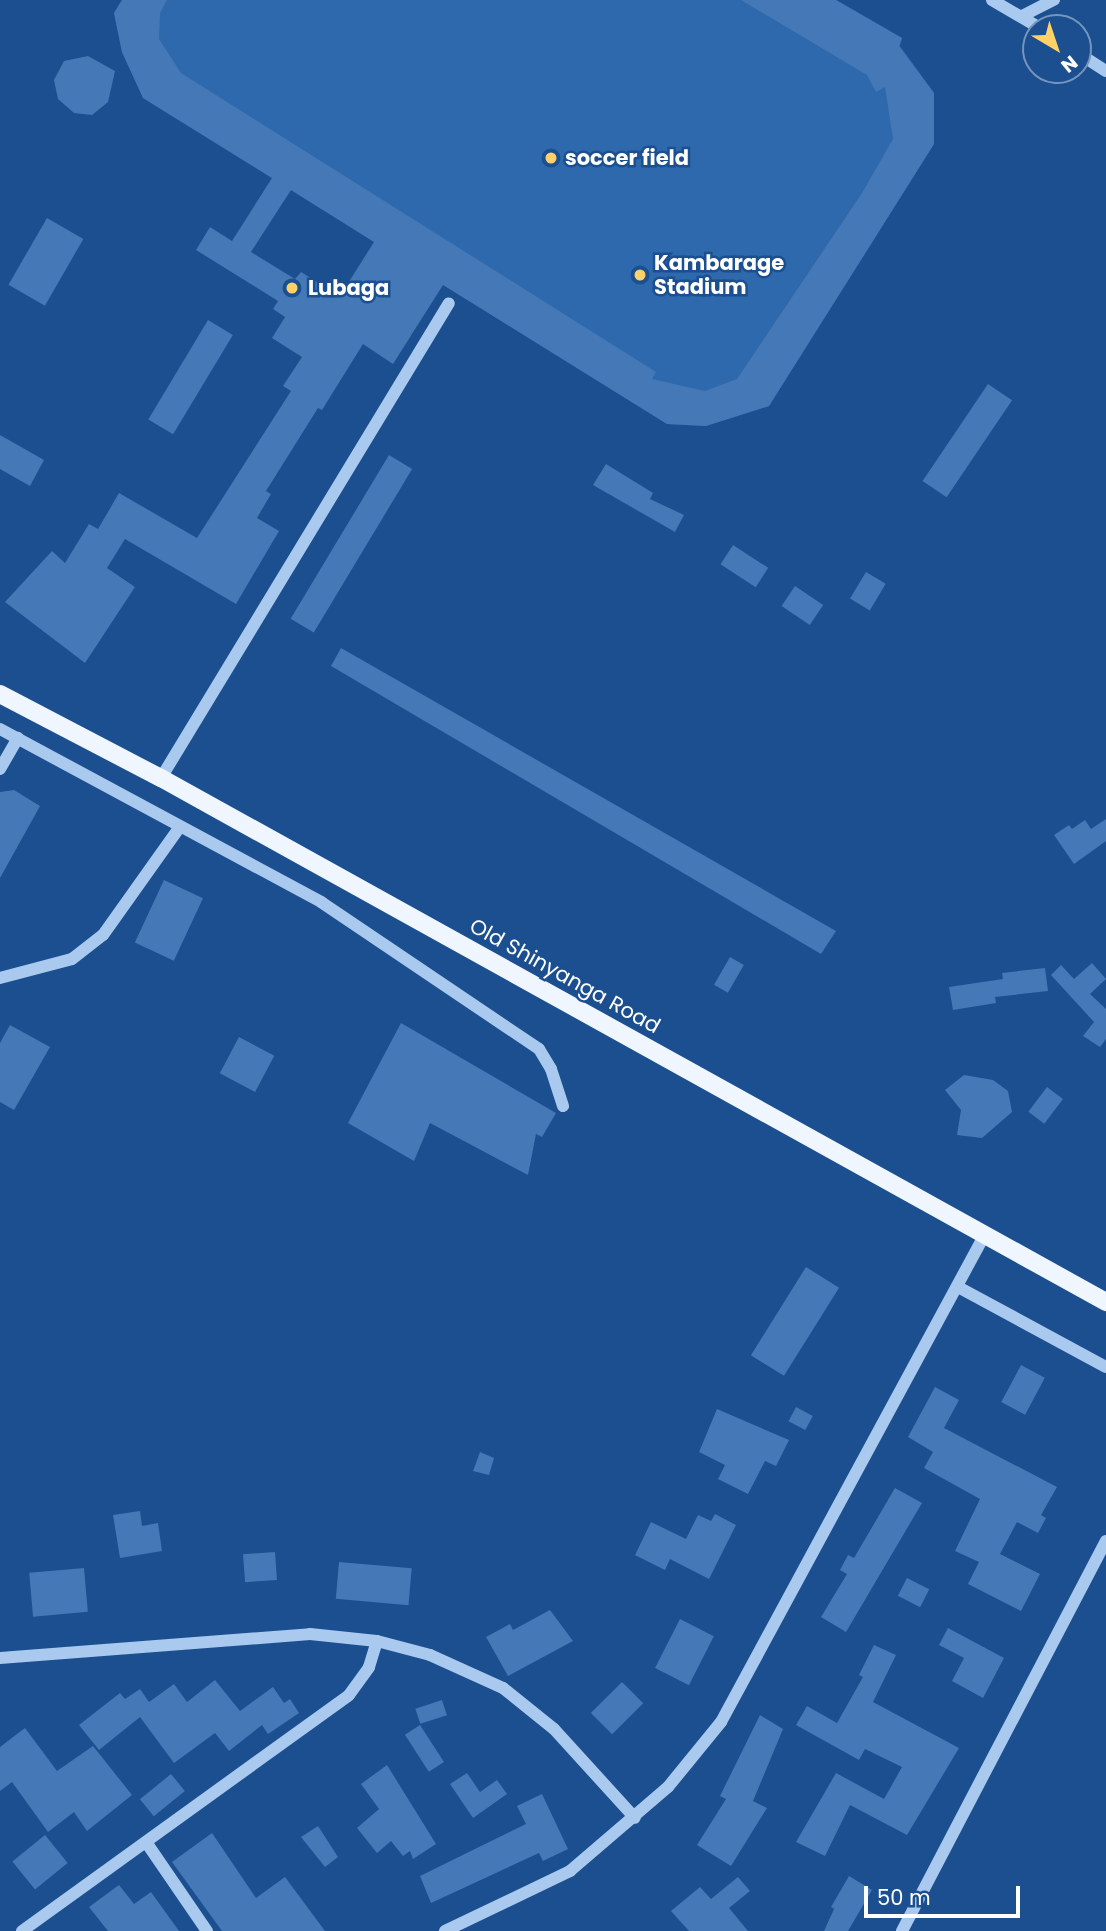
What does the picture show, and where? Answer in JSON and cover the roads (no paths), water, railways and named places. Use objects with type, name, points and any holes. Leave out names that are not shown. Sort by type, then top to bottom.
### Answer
[{"type":"main road","name":"Old Shinyanga Road","points":[[0,694],[161,778],[1106,1302]]},
{"type":"street","points":[[992,0],[1022,16]]},
{"type":"street","points":[[1026,14],[1055,0]]},
{"type":"street","points":[[161,778],[449,303]]},
{"type":"street","points":[[0,729],[179,828],[321,902],[539,1049],[551,1069],[563,1106]]},
{"type":"street","points":[[0,769],[18,738]]},
{"type":"street","points":[[0,978],[72,959],[103,935],[179,828]]},
{"type":"street","points":[[445,1931],[570,1871],[668,1787],[721,1722],[984,1236]]},
{"type":"street","points":[[958,1287],[1106,1367]]},
{"type":"street","points":[[902,1931],[1106,1541]]},
{"type":"street","points":[[0,1658],[310,1634],[377,1641],[430,1656],[503,1688],[554,1730],[635,1818]]},
{"type":"street","points":[[22,1931],[349,1695],[369,1667],[377,1641]]},
{"type":"street","points":[[146,1842],[207,1931]]},
{"type":"place","name":"soccer field","points":[[551,158]]},
{"type":"place","name":"Kambarage Stadium","points":[[640,275]]},
{"type":"place","name":"Lubaga","points":[[292,288]]}]
